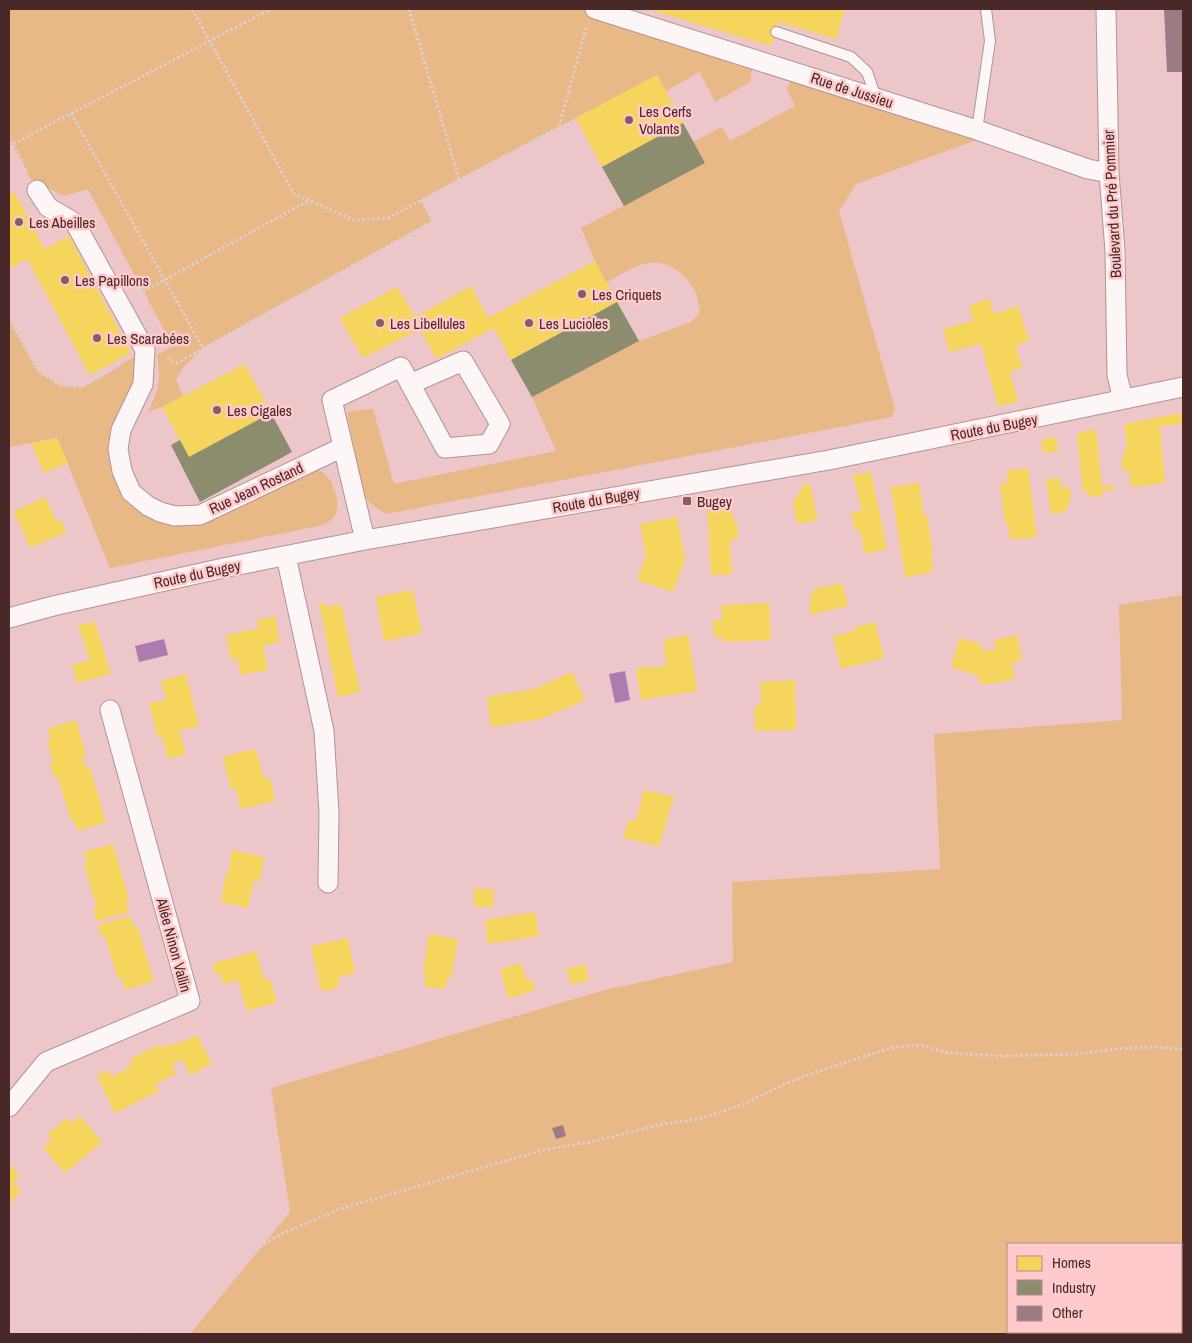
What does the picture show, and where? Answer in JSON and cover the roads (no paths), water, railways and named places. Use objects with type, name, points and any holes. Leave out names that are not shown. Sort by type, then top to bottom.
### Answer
[{"type":"street","name":"Rue de Jussieu","points":[[595,9],[976,130],[1088,169],[1109,173]]},
{"type":"street","name":"Boulevard du Pré Pommier","points":[[1106,9],[1109,173],[1116,251],[1117,375],[1123,399]]},
{"type":"street","name":"Rue Jean Rostand","points":[[36,190],[48,207],[75,223],[145,350],[143,384],[121,430],[118,449],[122,471],[131,492],[148,506],[160,512],[175,516],[200,515],[343,447]]},
{"type":"street","points":[[365,540],[332,400],[401,367],[410,384],[445,448],[489,444],[500,424],[463,362],[410,384]]},
{"type":"street","name":"Route du Bugey","points":[[9,618],[73,601],[365,540],[829,460],[1055,415],[1183,387]]},
{"type":"street","points":[[286,556],[324,731],[328,813],[328,884]]},
{"type":"street","name":"Allée Ninon Vallin","points":[[9,1107],[46,1062],[190,1001],[110,710]]},
{"type":"lane","points":[[976,130],[990,41],[986,9]]},
{"type":"lane","points":[[776,32],[851,57],[867,72],[876,98]]},
{"type":"place","name":"Les Cerfs Volants","points":[[629,120]]},
{"type":"place","name":"Les Abeilles","points":[[19,222]]},
{"type":"place","name":"Les Papillons","points":[[65,280]]},
{"type":"place","name":"Les Criquets","points":[[582,294]]},
{"type":"place","name":"Les Libellules","points":[[380,323]]},
{"type":"place","name":"Les Lucioles","points":[[529,323]]},
{"type":"place","name":"Les Scarabées","points":[[97,338]]},
{"type":"place","name":"Les Cigales","points":[[217,410]]},
{"type":"place","name":"Bugey","points":[[687,501]]}]
